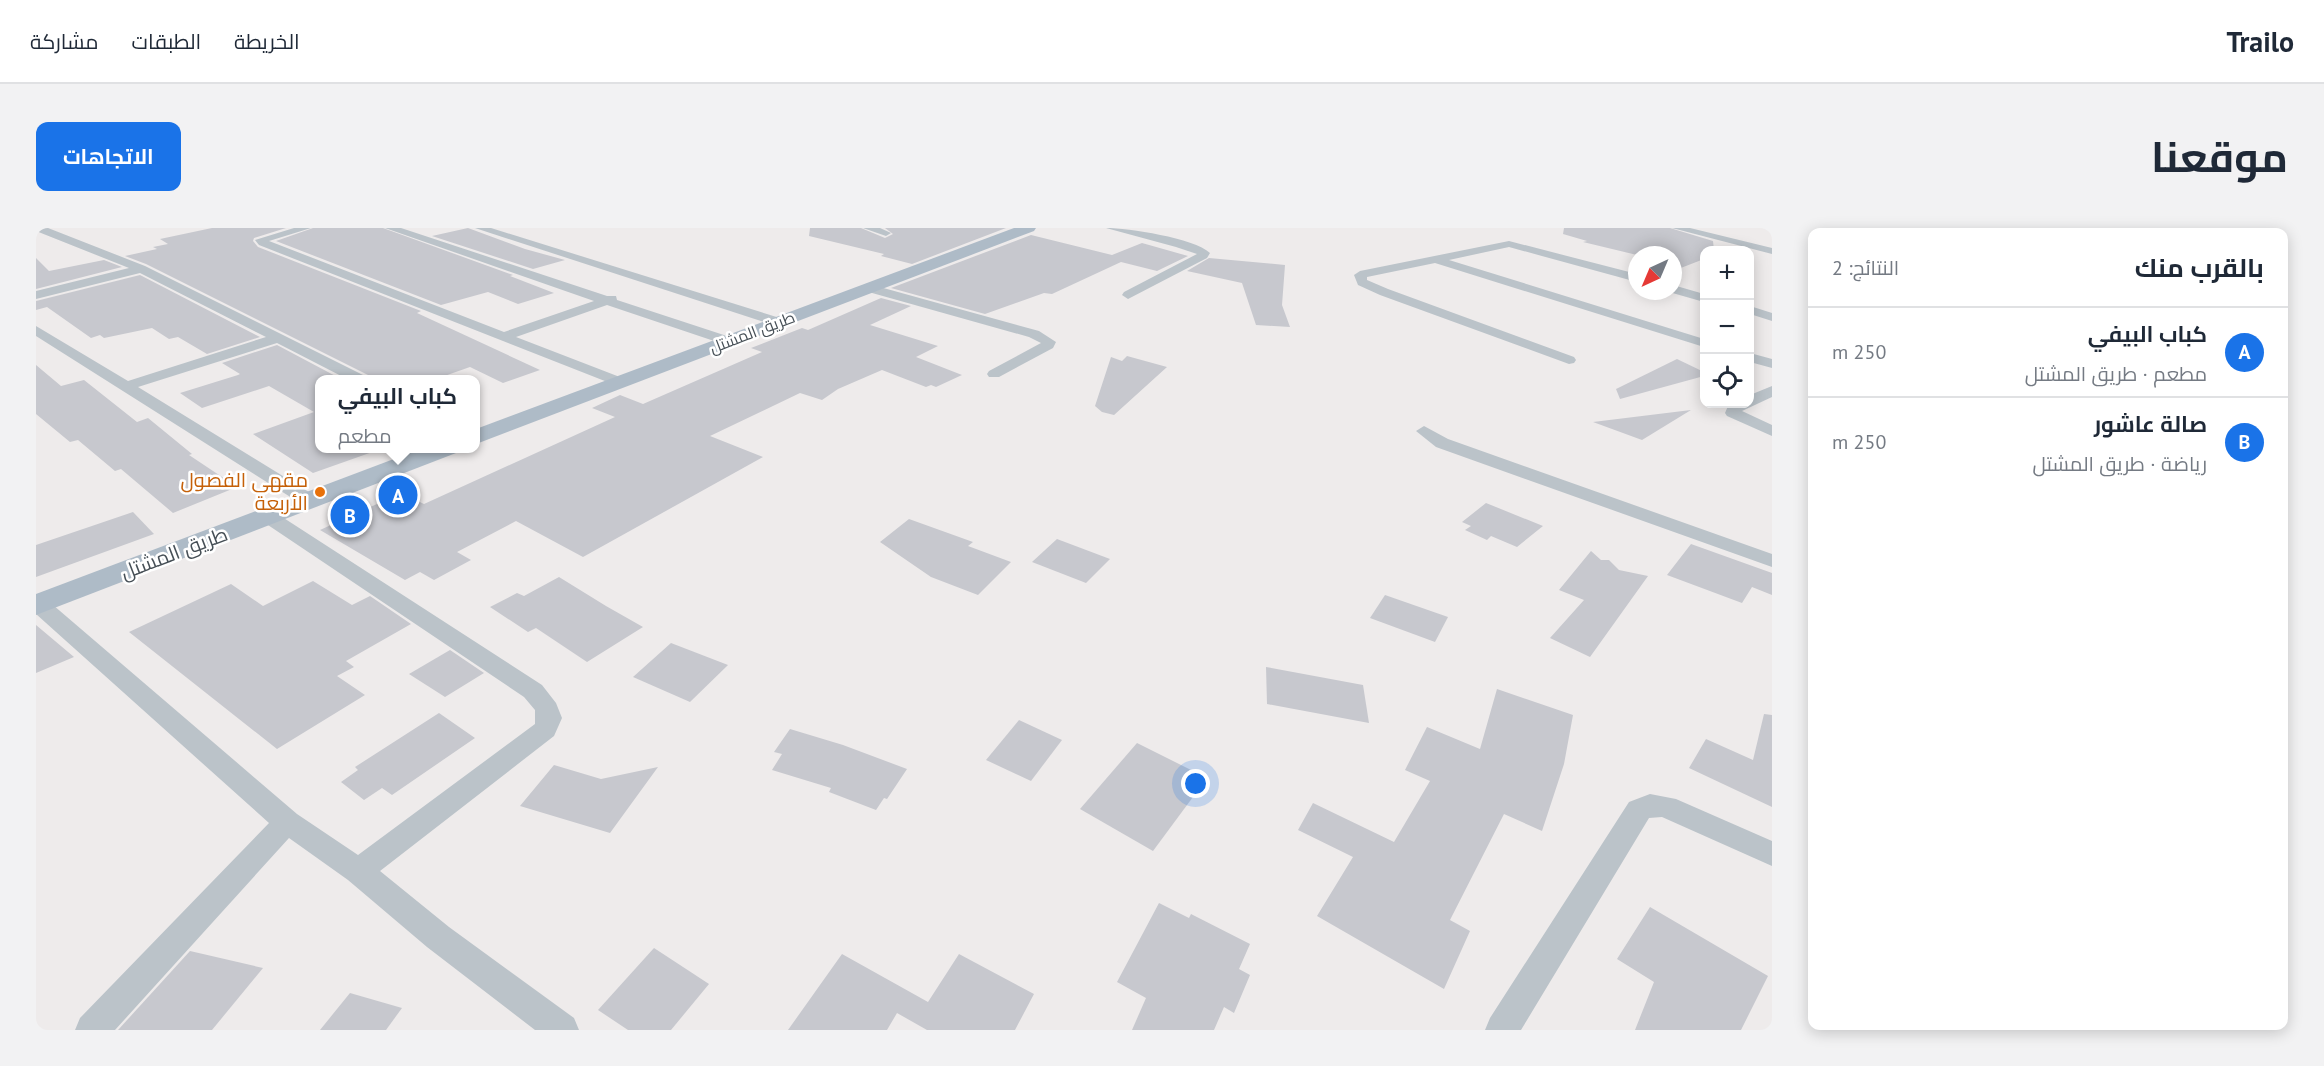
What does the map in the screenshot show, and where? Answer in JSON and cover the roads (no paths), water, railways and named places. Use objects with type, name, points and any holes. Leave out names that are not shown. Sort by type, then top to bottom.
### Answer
[{"type":"main road","name":"طريق المشتل","points":[[480,435],[1028,228]]},
{"type":"main road","name":"طريق المشتل","points":[[37,605],[434,453]]},
{"type":"street","points":[[39,228],[141,269],[352,375]]},
{"type":"street","points":[[306,228],[261,240],[273,248],[620,382]]},
{"type":"street","points":[[390,228],[728,341]]},
{"type":"street","points":[[480,228],[778,322]]},
{"type":"street","points":[[868,228],[886,233]]},
{"type":"street","points":[[1111,228],[1180,244],[1204,253],[1203,256],[1128,295]]},
{"type":"street","points":[[1677,228],[1772,251]]},
{"type":"street","points":[[1569,360],[1384,292],[1362,282],[1360,275],[1509,244],[1628,276]]},
{"type":"street","points":[[1435,259],[1700,342]]},
{"type":"street","points":[[36,295],[141,269]]},
{"type":"street","points":[[502,337],[654,284]]},
{"type":"street","points":[[869,288],[1034,334],[1049,342],[1048,345],[994,374]]},
{"type":"street","points":[[1682,292],[1700,297]]},
{"type":"street","points":[[1754,312],[1772,317]]},
{"type":"street","points":[[36,330],[310,501]]},
{"type":"street","points":[[126,386],[278,338]]},
{"type":"street","points":[[1754,359],[1772,364]]},
{"type":"street","points":[[1754,399],[1772,390]]},
{"type":"street","points":[[1736,408],[1734,413],[1772,431]]},
{"type":"street","points":[[1424,431],[1443,443],[1772,561]]},
{"type":"street","points":[[269,517],[533,692],[548,707],[550,721],[545,730],[358,872]]},
{"type":"street","points":[[37,605],[287,822],[358,872],[438,937],[562,1030]]},
{"type":"street","points":[[1502,1030],[1639,810],[1650,805],[1666,807],[1772,854]]},
{"type":"street","points":[[92,1030],[287,822]]},
{"type":"place","name":"مقهى الفصول الأربعة","points":[[320,492]]},
{"type":"place","name":"كباب البيفي","points":[[398,495]]},
{"type":"place","name":"صالة عاشور","points":[[350,515]]}]
